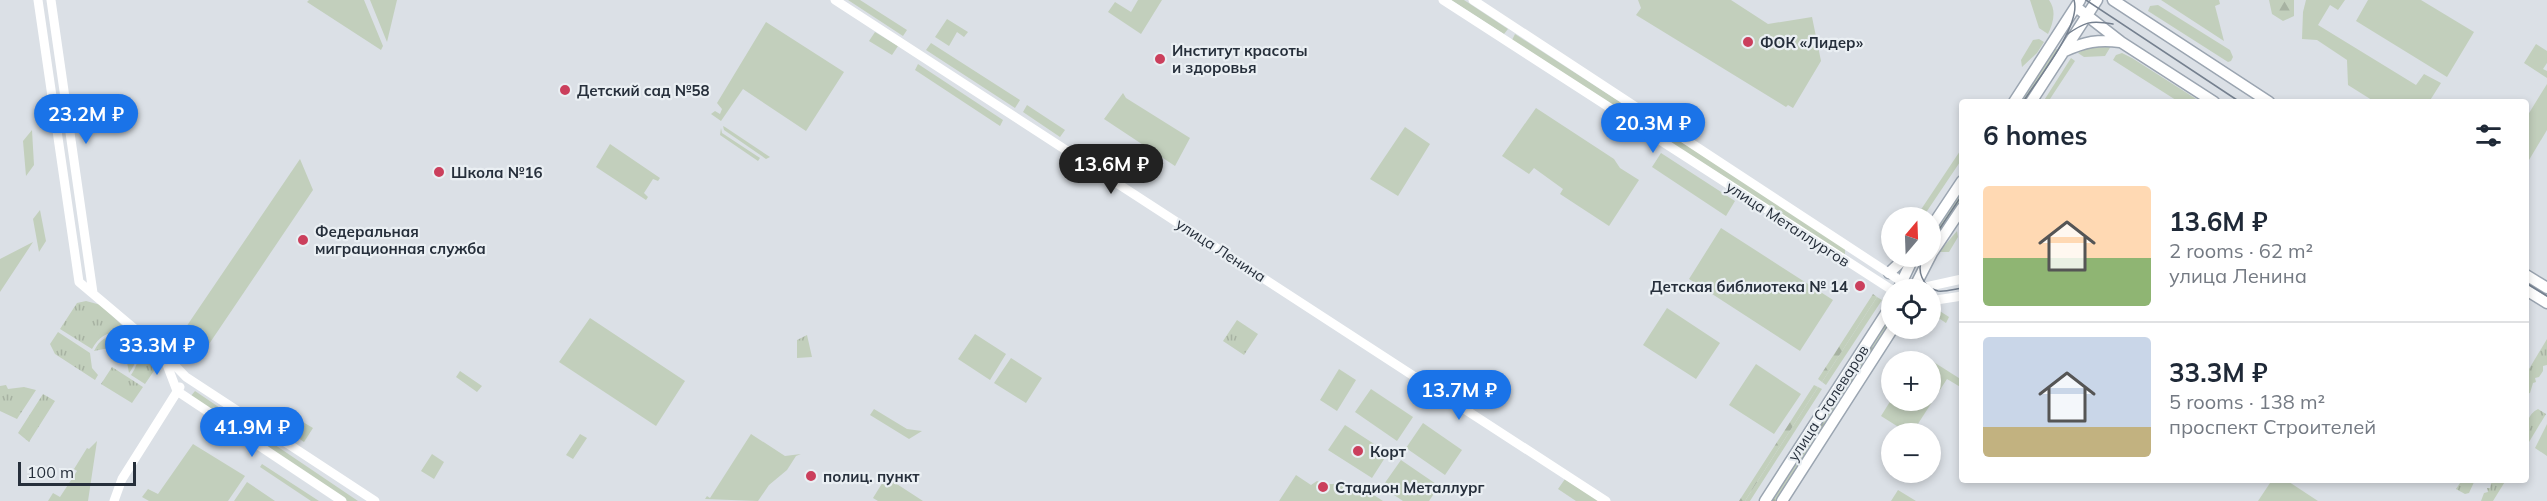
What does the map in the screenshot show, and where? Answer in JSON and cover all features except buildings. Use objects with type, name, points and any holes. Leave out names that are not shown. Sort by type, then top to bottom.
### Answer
[{"type":"main road","points":[[2033,99],[2097,0]]},
{"type":"main road","points":[[2113,0],[2265,99]]},
{"type":"main road","points":[[2126,0],[2138,16]]},
{"type":"main road","points":[[2016,99],[2074,2],[2121,42],[2209,99]]},
{"type":"main road","points":[[2065,51],[2081,43],[2100,40],[2121,42]]},
{"type":"main road","points":[[1941,212],[1959,186]]},
{"type":"main road","points":[[1918,279],[1932,253],[1959,212]]},
{"type":"main road","points":[[1889,273],[1895,267]]},
{"type":"main road","points":[[2529,277],[2547,288]]},
{"type":"main road","points":[[2529,292],[2547,303]]},
{"type":"main road","name":"улица Сталеваров","points":[[1765,501],[1881,321]]},
{"type":"main road","name":"улица Сталеваров","points":[[1782,501],[1886,339]]},
{"type":"street","points":[[38,0],[79,282],[162,351],[186,377],[375,501]]},
{"type":"street","points":[[51,0],[93,293]]},
{"type":"street","name":"улица Ленина","points":[[835,0],[1606,501]]},
{"type":"street","name":"улица Металлургов","points":[[1443,0],[1881,283]]},
{"type":"street","name":"улица Металлургов","points":[[1473,0],[1889,273],[1894,279]]},
{"type":"street","points":[[1941,283],[1959,280]]},
{"type":"street","points":[[1941,299],[1959,296]]},
{"type":"street","points":[[162,351],[177,391],[342,501]]},
{"type":"street","points":[[114,501],[122,479],[186,377]]},
{"type":"green space","points":[[309,0],[364,0],[383,46],[381,50],[307,2]]},
{"type":"green space","points":[[370,0],[397,0],[387,42]]},
{"type":"green space","points":[[848,0],[860,0],[907,30],[903,36]]},
{"type":"green space","points":[[1138,0],[1162,0],[1141,34],[1108,12],[1115,2],[1131,12]]},
{"type":"green space","points":[[1451,0],[1464,0],[1508,29],[1504,34]]},
{"type":"green space","name":"ФОК «Лидер»","points":[[1638,0],[1731,0],[1768,24],[1812,17],[1821,61],[1793,108],[1788,105],[1786,107],[1636,15],[1641,8]]},
{"type":"green space","points":[[2030,0],[2049,0],[2053,8],[2053,17],[2048,34],[2039,28]]},
{"type":"green space","points":[[2161,0],[2219,0],[2220,4],[2215,6],[2224,41]]},
{"type":"green space","points":[[2269,0],[2294,0],[2294,16],[2283,21],[2272,14]]},
{"type":"green space","points":[[2306,0],[2345,0],[2338,10],[2330,5],[2318,25],[2416,85],[2424,74],[2441,83],[2431,99],[2370,99],[2348,85],[2347,60],[2317,40],[2302,39]]},
{"type":"green space","points":[[2368,0],[2421,0],[2474,32],[2447,77],[2356,21]]},
{"type":"green space","points":[[2158,5],[2230,50],[2233,57],[2231,61],[2228,62],[2148,11],[2150,6]]},
{"type":"green space","points":[[947,19],[968,32],[964,37],[957,32],[949,46],[935,37]]},
{"type":"green space","points":[[766,22],[844,72],[806,131],[743,89],[721,121],[711,114],[715,111],[720,114],[722,109],[717,103]]},
{"type":"green space","points":[[875,32],[898,46],[892,55],[869,41]]},
{"type":"green space","points":[[1515,34],[1845,248],[1845,255],[1512,40]]},
{"type":"green space","points":[[2039,39],[2044,42],[2037,53],[2022,67],[2021,60],[2033,40]]},
{"type":"green space","points":[[931,43],[1020,100],[1015,108],[926,50]]},
{"type":"green space","points":[[2536,44],[2547,51],[2547,63],[2543,69],[2547,71],[2547,78],[2524,63]]},
{"type":"green space","points":[[2091,45],[2111,46],[2105,56],[2084,57],[2078,53]]},
{"type":"green space","points":[[2055,48],[2059,51],[2028,99],[2021,99]]},
{"type":"green space","points":[[2122,53],[2132,58],[2196,99],[2174,99],[2113,60],[2116,55]]},
{"type":"green space","points":[[2071,58],[2075,61],[2050,99],[2045,99]]},
{"type":"green space","points":[[918,64],[1003,120],[1000,126],[915,70]]},
{"type":"green space","points":[[2547,84],[2547,130],[2529,160],[2529,113]]},
{"type":"green space","points":[[1123,93],[1126,98],[1190,138],[1175,166],[1104,119]]},
{"type":"green space","points":[[1027,105],[1065,130],[1060,137],[1023,112]]},
{"type":"green space","points":[[1536,108],[1614,159],[1620,168],[1639,180],[1609,226],[1560,194],[1563,189],[1534,168],[1529,174],[1502,156]]},
{"type":"green space","points":[[723,126],[770,157],[766,159],[724,130]]},
{"type":"green space","points":[[1405,127],[1430,144],[1398,196],[1370,179]]},
{"type":"green space","points":[[721,128],[722,133],[760,158],[758,161],[720,135]]},
{"type":"green space","points":[[32,130],[34,165],[26,176],[23,141]]},
{"type":"green space","points":[[610,144],[660,178],[658,181],[653,179],[644,193],[648,197],[646,200],[596,167]]},
{"type":"green space","points":[[1089,146],[1111,162],[1107,168],[1086,153]]},
{"type":"green space","points":[[1959,152],[1959,163],[1930,207],[1923,207]]},
{"type":"green space","points":[[1661,153],[1735,201],[1726,216],[1652,167]]},
{"type":"green space","points":[[300,159],[313,190],[205,350],[182,333]]},
{"type":"green space","points":[[1959,195],[1959,205],[1941,233],[1941,223]]},
{"type":"green space","points":[[40,210],[46,241],[39,252],[33,219]]},
{"type":"green space","points":[[1721,228],[1833,300],[1800,351],[1689,279]]},
{"type":"green space","points":[[1957,231],[1958,237],[1949,252],[1941,252]]},
{"type":"green space","points":[[33,242],[0,292],[0,259]]},
{"type":"green space","points":[[1873,294],[1877,297],[1822,382],[1818,379]]},
{"type":"green space","points":[[1877,297],[1881,299],[1826,385],[1822,382]]},
{"type":"green space","points":[[86,301],[101,305],[160,362],[145,384],[131,375],[137,363],[138,352],[134,342],[128,336],[119,332],[109,333],[100,338],[92,349],[60,329],[77,303]]},
{"type":"green space","points":[[1667,308],[1720,343],[1696,379],[1643,345]]},
{"type":"green space","points":[[1941,312],[1949,317],[1946,323],[1941,320]]},
{"type":"green space","points":[[590,318],[685,381],[656,426],[559,362]]},
{"type":"green space","points":[[1237,320],[1258,334],[1244,355],[1223,341]]},
{"type":"green space","points":[[1881,330],[1882,339],[1845,396],[1840,393]]},
{"type":"green space","points":[[58,332],[90,353],[92,368],[98,375],[95,380],[55,354],[50,344]]},
{"type":"green space","points":[[975,334],[1006,354],[990,380],[958,359]]},
{"type":"green space","points":[[119,335],[124,337],[113,340],[109,348],[94,351],[104,339]]},
{"type":"green space","points":[[807,335],[812,357],[797,358],[797,340]]},
{"type":"green space","points":[[2547,339],[2547,365],[2543,366],[2539,377],[2535,378],[2536,382],[2533,383],[2529,393],[2529,369]]},
{"type":"green space","points":[[130,341],[135,349],[136,357],[129,373],[126,357],[129,355]]},
{"type":"green space","points":[[1011,358],[1042,378],[1026,403],[994,383]]},
{"type":"green space","points":[[1756,364],[1801,394],[1774,434],[1729,405]]},
{"type":"green space","points":[[112,367],[143,387],[132,403],[101,384]]},
{"type":"green space","points":[[1941,367],[1959,378],[1959,386],[1947,379],[1941,388]]},
{"type":"green space","points":[[1339,369],[1356,380],[1337,411],[1320,400]]},
{"type":"green space","points":[[460,371],[482,386],[477,392],[456,377]]},
{"type":"green space","points":[[6,385],[8,389],[24,387],[36,390],[17,419],[0,411],[0,386]]},
{"type":"green space","points":[[1814,385],[1818,387],[1745,501],[1739,501]]},
{"type":"green space","points":[[1818,387],[1822,389],[1750,501],[1745,501]]},
{"type":"green space","name":"Корт","points":[[1371,389],[1413,417],[1397,441],[1355,412]]},
{"type":"green space","points":[[195,391],[358,501],[346,501],[190,397]]},
{"type":"green space","points":[[43,394],[55,401],[29,442],[18,433]]},
{"type":"green space","points":[[1837,399],[1841,402],[1778,501],[1771,501]]},
{"type":"green space","points":[[874,409],[907,429],[922,431],[909,439],[870,415]]},
{"type":"green space","points":[[2538,409],[2546,414],[2529,442],[2529,418]]},
{"type":"green space","points":[[1884,411],[1926,411],[1918,423],[1892,423],[1881,416]]},
{"type":"green space","points":[[286,412],[313,428],[304,442],[278,424]]},
{"type":"green space","name":"Корт","points":[[1423,423],[1462,450],[1445,475],[1406,448]]},
{"type":"green space","points":[[2547,424],[2547,456],[2535,448]]},
{"type":"green space","name":"Корт","points":[[1345,425],[1388,453],[1372,478],[1328,450]]},
{"type":"green space","points":[[580,434],[587,438],[573,459],[566,455]]},
{"type":"green space","points":[[751,434],[785,456],[801,454],[796,456],[787,470],[769,485],[758,501],[705,499],[707,496],[710,498]]},
{"type":"green space","points":[[97,441],[88,501],[48,501],[53,493],[60,497],[77,471],[74,469],[87,448],[89,449]]},
{"type":"green space","points":[[193,444],[245,476],[228,501],[149,501],[142,497],[148,489],[158,494]]},
{"type":"green space","points":[[432,454],[444,462],[434,479],[421,471]]},
{"type":"green space","name":"Корт","points":[[1401,460],[1439,486],[1429,501],[1403,501],[1382,487]]},
{"type":"green space","points":[[262,464],[319,501],[311,501],[260,467]]},
{"type":"green space","name":"Стадион Металлург","points":[[1296,475],[1311,485],[1317,481],[1356,486],[1383,501],[1279,501]]},
{"type":"green space","points":[[886,477],[923,501],[878,501],[873,498]]},
{"type":"green space","points":[[1565,479],[1599,501],[1576,501],[1558,489]]},
{"type":"green space","points":[[247,482],[275,501],[234,501]]},
{"type":"green space","points":[[2270,483],[2291,483],[2318,501],[2258,501]]},
{"type":"green space","points":[[2460,483],[2474,483],[2469,493],[2465,494],[2456,489]]},
{"type":"green space","points":[[2491,483],[2504,483],[2493,501],[2481,501],[2484,493],[2488,492],[2487,488],[2490,488]]},
{"type":"green space","points":[[1898,490],[1916,501],[1891,501]]},
{"type":"tram line","points":[[2025,99],[2065,37],[2075,11],[2074,0]]},
{"type":"tram line","points":[[2086,0],[2235,99]]},
{"type":"tram line","points":[[2066,35],[2088,23],[2113,24]]},
{"type":"tram line","points":[[1941,226],[1959,200]]},
{"type":"tram line","points":[[1920,267],[1924,282],[1932,289],[1947,291],[1959,289]]},
{"type":"tram line","points":[[2529,285],[2547,296]]},
{"type":"place","name":"ФОК «Лидер»","points":[[1748,42]]},
{"type":"place","name":"Институт красоты и здоровья","points":[[1160,59]]},
{"type":"place","name":"Детский сад №58","points":[[565,90]]},
{"type":"place","name":"Школа №16","points":[[439,172]]},
{"type":"place","name":"Федеральная миграционная служба","points":[[303,240]]},
{"type":"place","name":"Детская библиотека № 14","points":[[1860,286]]},
{"type":"place","name":"Корт","points":[[1358,451]]},
{"type":"place","name":"полиц. пункт","points":[[811,476]]},
{"type":"place","name":"Стадион Металлург","points":[[1323,487]]}]
